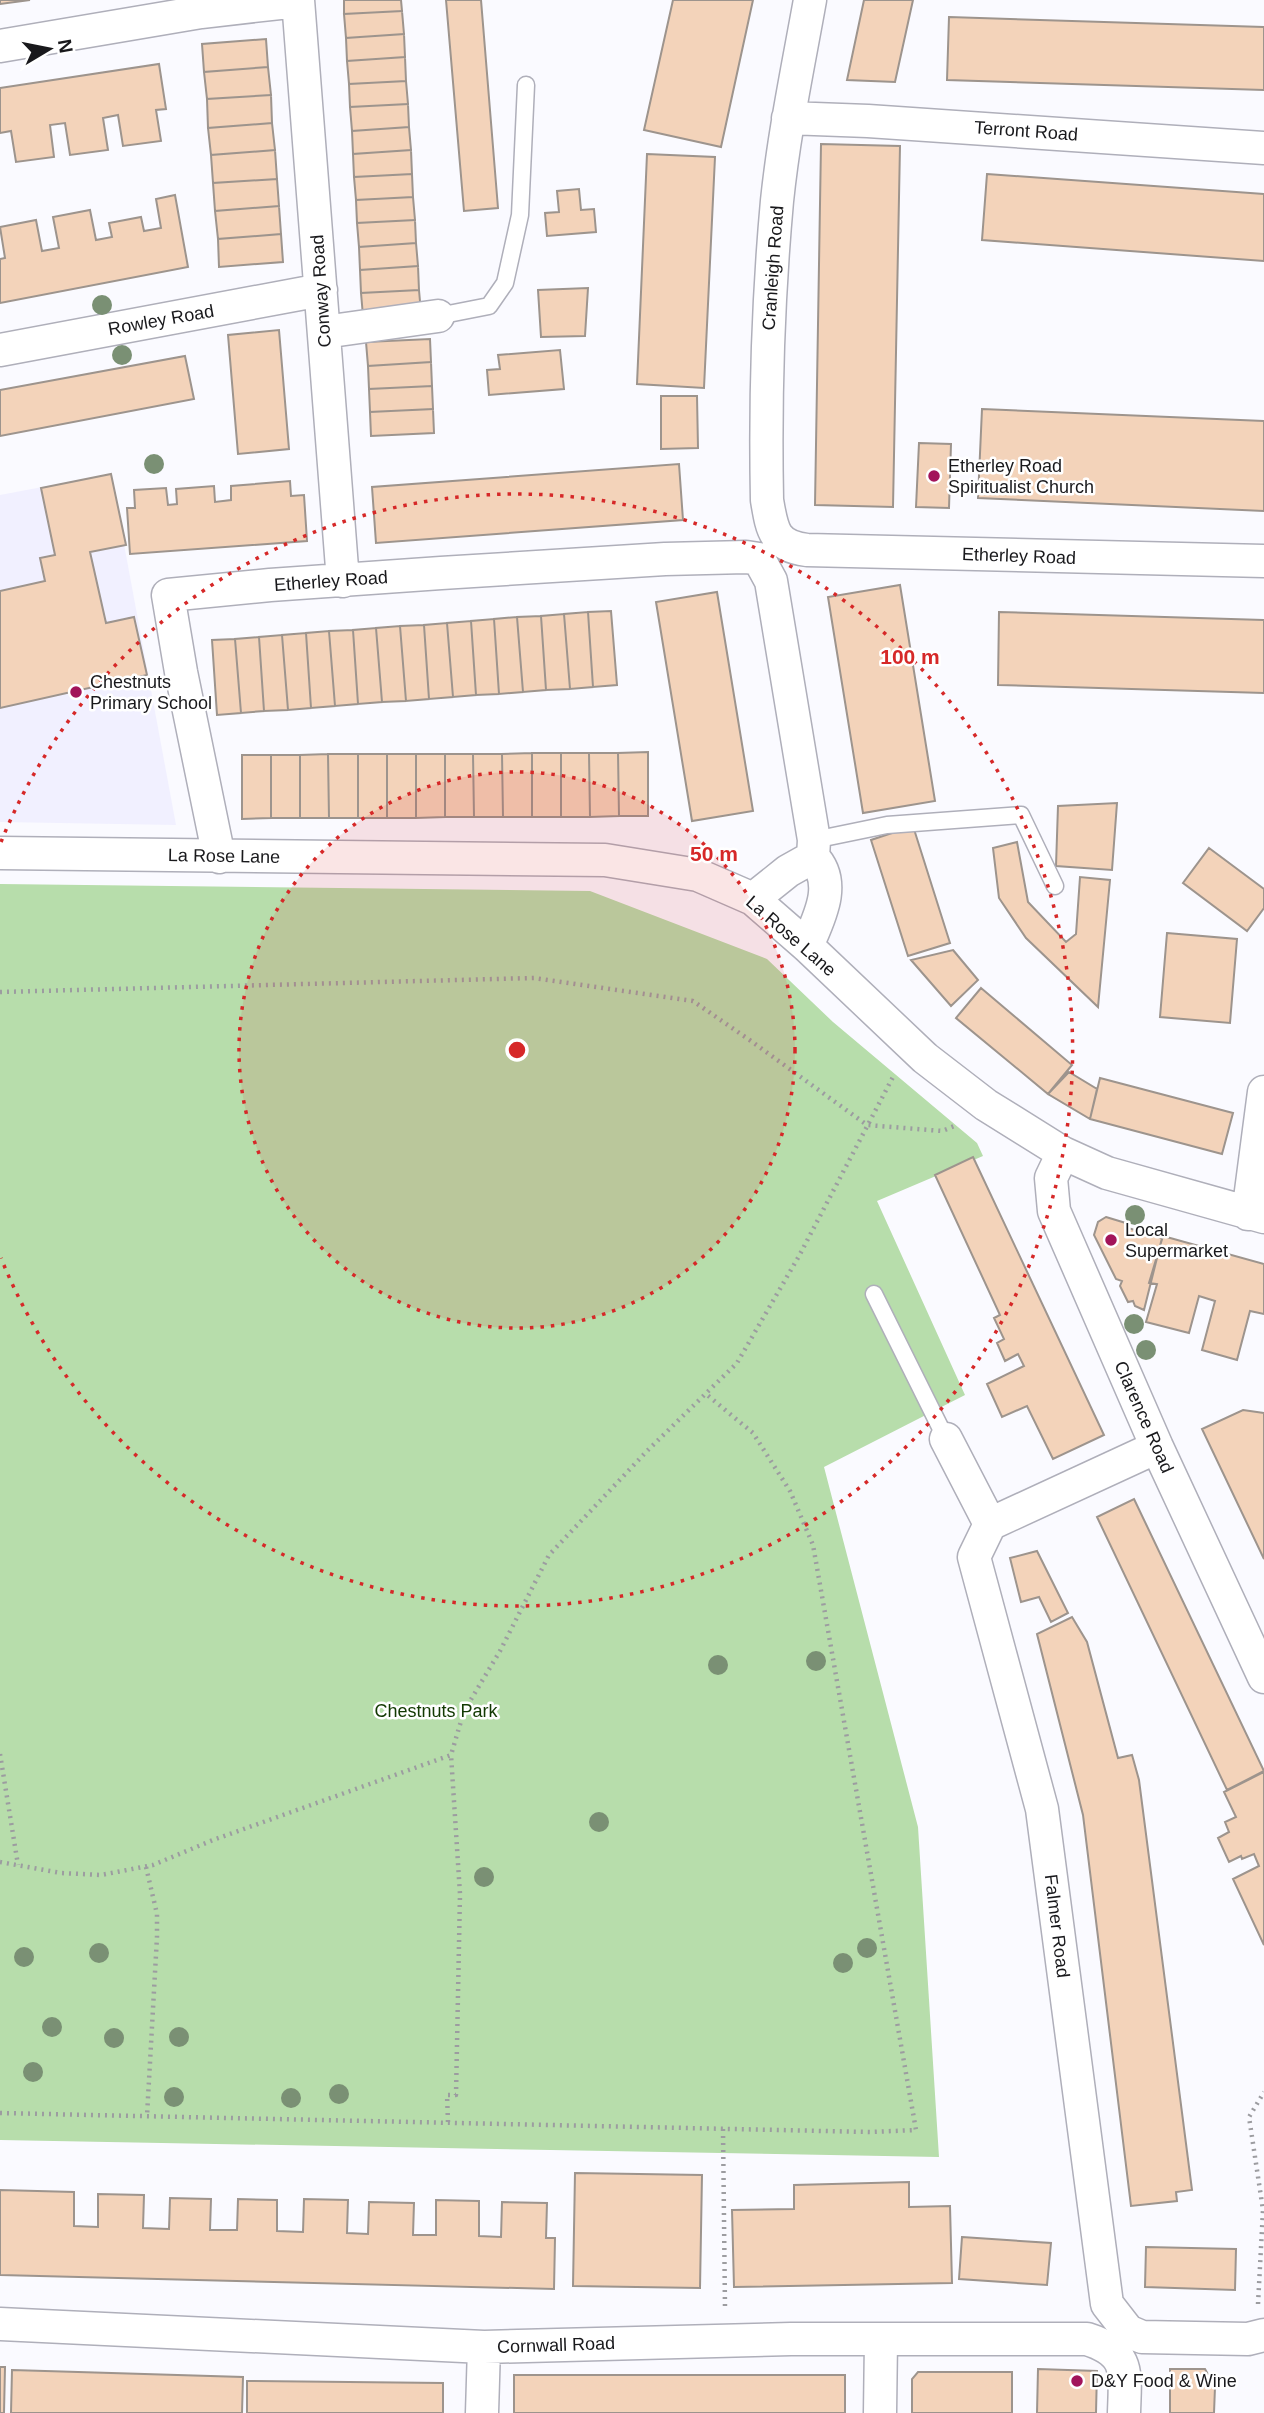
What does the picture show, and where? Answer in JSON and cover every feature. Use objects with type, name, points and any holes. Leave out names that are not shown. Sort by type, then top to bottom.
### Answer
[{"type":"street","points":[[0,46],[201,12],[298,0]]},
{"type":"street","name":"Conway Road","points":[[298,0],[343,581]]},
{"type":"street","name":"Cranleigh Road","points":[[807,946],[825,904],[825,878],[813,849],[771,581],[770,522],[766,500],[768,324],[778,199],[788,118],[810,0]]},
{"type":"street","name":"Terront Road","points":[[788,118],[1264,148]]},
{"type":"street","name":"Rowley Road","points":[[0,350],[321,290]]},
{"type":"street","points":[[324,332],[438,316]]},
{"type":"street","name":"Etherley Road","points":[[219,857],[168,595],[441,573],[664,559],[746,557],[769,548],[1264,561]]},
{"type":"street","points":[[753,899],[813,849]]},
{"type":"street","name":"La Rose Lane","points":[[0,853],[605,860],[698,875],[753,899],[807,946],[925,1058],[986,1105],[1063,1153],[1107,1173],[1256,1215]]},
{"type":"street","points":[[1256,1215],[1264,1092]]},
{"type":"street","name":"Clarence Road","points":[[1063,1153],[1051,1178],[1054,1211],[1157,1447],[1264,1677]]},
{"type":"street","points":[[946,1438],[990,1524],[1157,1447]]},
{"type":"street","name":"Falmer Road","points":[[990,1524],[974,1557],[1042,1809],[1103,2289],[1125,2369],[1124,2413]]},
{"type":"street","name":"Cornwall Road","points":[[0,2324],[484,2347],[725,2341],[1119,2340],[1142,2337],[1248,2339],[1260,2335]]},
{"type":"street","points":[[880,2413],[881,2340]]},
{"type":"street","points":[[482,2413],[484,2347]]},
{"type":"lane","points":[[438,316],[489,306],[505,283],[520,215],[526,85]]},
{"type":"lane","points":[[813,849],[887,825],[1021,816],[1055,886]]},
{"type":"lane","points":[[874,1294],[946,1438]]},
{"type":"path","points":[[0,992],[534,978],[693,1001],[867,1125],[942,1131],[967,1122]]},
{"type":"path","points":[[448,2122],[447,2095],[456,2095],[460,1894],[452,1755],[464,1711],[500,1651],[549,1555],[737,1363],[799,1256],[898,1068]]},
{"type":"path","points":[[0,2113],[870,2132],[916,2130],[813,1545],[790,1491],[753,1433],[706,1394]]},
{"type":"path","points":[[0,1754],[18,1865]]},
{"type":"path","points":[[0,1862],[61,1873],[101,1875],[146,1867],[213,1840],[452,1755]]},
{"type":"path","points":[[146,1867],[157,1914],[147,2116]]},
{"type":"path","points":[[1260,2335],[1263,2210],[1249,2117],[1264,2092]]},
{"type":"path","points":[[723,2129],[725,2341]]},
{"type":"shaded area","name":"Chestnuts Primary School","points":[[111,474],[176,825],[0,822],[0,495]]},
{"type":"green space","name":"Chestnuts Park","points":[[0,884],[590,891],[767,959],[833,1022],[977,1143],[983,1156],[877,1201],[965,1395],[824,1467],[918,1827],[939,2157],[0,2140]]},
{"type":"building","points":[[0,0],[30,0],[0,4]]},
{"type":"building","points":[[344,0],[401,0],[402,11],[344,14]]},
{"type":"building","points":[[446,0],[481,0],[498,208],[464,211]]},
{"type":"building","points":[[673,0],[753,0],[721,147],[644,130]]},
{"type":"building","points":[[864,0],[913,0],[895,82],[847,80]]},
{"type":"building","points":[[402,11],[404,34],[346,38],[344,14]]},
{"type":"building","points":[[949,17],[1264,27],[1264,90],[947,80]]},
{"type":"building","points":[[404,34],[405,57],[347,61],[346,38]]},
{"type":"building","points":[[266,39],[268,67],[204,72],[202,44]]},
{"type":"building","points":[[405,57],[406,81],[349,84],[347,61]]},
{"type":"building","points":[[159,64],[166,109],[156,110],[161,141],[123,146],[118,115],[103,118],[108,150],[70,155],[65,123],[50,125],[54,157],[16,162],[11,131],[0,133],[0,88]]},
{"type":"building","points":[[268,67],[271,95],[207,99],[204,72]]},
{"type":"building","points":[[406,81],[408,104],[350,107],[349,84]]},
{"type":"building","points":[[271,95],[272,123],[208,128],[207,99]]},
{"type":"building","points":[[408,104],[409,127],[352,131],[350,107]]},
{"type":"building","points":[[272,123],[275,150],[211,155],[208,128]]},
{"type":"building","points":[[409,127],[411,150],[353,154],[352,131]]},
{"type":"building","points":[[821,144],[900,146],[893,507],[815,505]]},
{"type":"building","points":[[275,150],[277,179],[213,183],[211,155]]},
{"type":"building","points":[[411,150],[412,174],[354,177],[353,154]]},
{"type":"building","points":[[647,154],[715,157],[704,388],[637,384]]},
{"type":"building","points":[[412,174],[413,197],[356,200],[354,177]]},
{"type":"building","points":[[987,174],[1264,194],[1264,261],[982,240]]},
{"type":"building","points":[[277,179],[279,206],[215,211],[213,183]]},
{"type":"building","points":[[579,189],[581,210],[594,209],[596,232],[547,236],[545,213],[559,212],[557,191]]},
{"type":"building","points":[[175,195],[188,267],[0,303],[0,259],[5,258],[0,227],[36,220],[42,251],[59,248],[53,217],[90,210],[96,240],[112,237],[109,223],[141,217],[144,231],[161,228],[156,199]]},
{"type":"building","points":[[413,197],[415,220],[357,223],[356,200]]},
{"type":"building","points":[[279,206],[281,234],[218,239],[215,211]]},
{"type":"building","points":[[415,220],[416,243],[359,247],[357,223]]},
{"type":"building","points":[[281,234],[283,262],[219,267],[218,239]]},
{"type":"building","points":[[416,243],[418,266],[360,270],[359,247]]},
{"type":"building","points":[[418,266],[419,290],[361,293],[360,270]]},
{"type":"building","points":[[588,288],[585,336],[541,337],[538,290]]},
{"type":"building","points":[[419,290],[421,313],[363,316],[361,293]]},
{"type":"building","points":[[279,330],[289,449],[238,454],[228,335]]},
{"type":"building","points":[[430,339],[431,362],[368,366],[366,342]]},
{"type":"building","points":[[560,350],[564,389],[489,395],[487,370],[500,369],[498,355]]},
{"type":"building","points":[[185,356],[194,399],[0,436],[0,390]]},
{"type":"building","points":[[431,362],[432,386],[369,389],[368,366]]},
{"type":"building","points":[[432,386],[433,409],[370,412],[369,389]]},
{"type":"building","points":[[661,396],[697,396],[698,448],[661,449]]},
{"type":"building","points":[[433,409],[434,433],[371,436],[370,412]]},
{"type":"building","points":[[982,409],[1264,421],[1264,511],[978,498]]},
{"type":"building","name":"Etherley Road Spiritualist Church","points":[[919,443],[951,444],[949,508],[916,507]]},
{"type":"building","points":[[679,464],[683,520],[376,543],[372,487]]},
{"type":"building","points":[[111,474],[126,545],[90,552],[106,623],[134,617],[147,675],[0,708],[0,591],[45,581],[40,558],[55,555],[41,488]]},
{"type":"building","points":[[290,481],[291,496],[304,495],[307,541],[130,554],[127,508],[135,508],[134,490],[166,488],[168,505],[177,504],[176,489],[214,486],[215,502],[231,500],[231,486]]},
{"type":"building","points":[[900,585],[935,801],[863,813],[828,597]]},
{"type":"building","points":[[717,592],[753,811],[692,821],[656,602]]},
{"type":"building","points":[[611,611],[617,685],[593,687],[588,612]]},
{"type":"building","points":[[588,612],[593,687],[570,689],[564,614]]},
{"type":"building","points":[[999,612],[1264,620],[1264,693],[998,685]]},
{"type":"building","points":[[564,614],[570,689],[546,690],[541,616]]},
{"type":"building","points":[[541,616],[546,690],[523,692],[517,617]]},
{"type":"building","points":[[517,617],[523,692],[499,694],[494,619]]},
{"type":"building","points":[[494,619],[499,694],[476,695],[471,621]]},
{"type":"building","points":[[471,621],[476,695],[453,697],[447,623]]},
{"type":"building","points":[[447,623],[453,697],[429,699],[424,625]]},
{"type":"building","points":[[424,625],[429,699],[406,701],[400,626]]},
{"type":"building","points":[[400,626],[406,701],[382,702],[376,628]]},
{"type":"building","points":[[376,628],[382,702],[358,704],[353,630]]},
{"type":"building","points":[[353,630],[358,704],[335,706],[329,631]]},
{"type":"building","points":[[329,631],[335,706],[311,708],[306,633]]},
{"type":"building","points":[[306,633],[311,708],[288,710],[282,635]]},
{"type":"building","points":[[282,635],[288,710],[264,711],[259,637]]},
{"type":"building","points":[[259,637],[264,711],[241,713],[235,639]]},
{"type":"building","points":[[235,639],[241,713],[217,715],[212,640]]},
{"type":"building","points":[[648,752],[648,816],[619,816],[618,753]]},
{"type":"building","points":[[532,753],[532,817],[503,817],[502,754]]},
{"type":"building","points":[[532,753],[561,753],[561,817],[532,817]]},
{"type":"building","points":[[561,753],[589,753],[590,817],[561,817]]},
{"type":"building","points":[[589,753],[618,753],[619,816],[590,817]]},
{"type":"building","points":[[328,754],[329,818],[300,818],[300,755]]},
{"type":"building","points":[[328,754],[358,754],[358,818],[329,818]]},
{"type":"building","points":[[358,754],[387,754],[387,818],[358,818]]},
{"type":"building","points":[[387,754],[416,754],[416,818],[387,818]]},
{"type":"building","points":[[416,754],[445,754],[445,817],[416,818]]},
{"type":"building","points":[[445,754],[473,754],[474,817],[445,817]]},
{"type":"building","points":[[473,754],[502,754],[503,817],[474,817]]},
{"type":"building","points":[[242,755],[271,755],[271,818],[242,819]]},
{"type":"building","points":[[271,755],[300,755],[300,818],[271,818]]},
{"type":"building","points":[[1117,803],[1112,870],[1056,866],[1058,806]]},
{"type":"building","points":[[913,826],[950,943],[908,956],[871,840]]},
{"type":"building","points":[[1017,842],[1028,902],[1066,942],[1076,934],[1080,877],[1110,880],[1098,1007],[1026,938],[999,898],[993,848]]},
{"type":"building","points":[[1209,848],[1264,889],[1264,908],[1247,931],[1183,883]]},
{"type":"building","points":[[1167,933],[1237,939],[1230,1023],[1160,1017]]},
{"type":"building","points":[[953,950],[978,980],[951,1006],[911,960]]},
{"type":"building","points":[[981,988],[1072,1065],[1048,1094],[956,1018]]},
{"type":"building","points":[[1069,1072],[1097,1089],[1090,1119],[1048,1094]]},
{"type":"building","points":[[1100,1078],[1233,1113],[1222,1154],[1090,1119]]},
{"type":"building","points":[[973,1157],[1104,1435],[1053,1459],[1027,1406],[1002,1417],[987,1384],[1024,1366],[1018,1354],[1005,1361],[997,1343],[1004,1339],[994,1318],[1000,1315],[935,1175]]},
{"type":"building","points":[[1106,1217],[1129,1224],[1128,1228],[1162,1238],[1144,1310],[1135,1306],[1133,1301],[1128,1302],[1120,1286],[1122,1281],[1116,1279],[1094,1235],[1098,1222]]},
{"type":"building","points":[[1163,1236],[1264,1264],[1264,1314],[1250,1311],[1237,1360],[1202,1350],[1215,1301],[1199,1296],[1189,1333],[1146,1322],[1157,1284],[1149,1283]]},
{"type":"building","points":[[1243,1410],[1264,1413],[1264,1559],[1202,1429]]},
{"type":"building","points":[[1134,1499],[1264,1771],[1227,1790],[1097,1517]]},
{"type":"building","points":[[1037,1551],[1068,1613],[1051,1622],[1039,1597],[1021,1602],[1010,1558]]},
{"type":"building","points":[[1072,1617],[1087,1642],[1118,1758],[1132,1755],[1139,1780],[1192,2190],[1176,2192],[1177,2201],[1131,2206],[1083,1815],[1037,1634]]},
{"type":"building","points":[[1264,1772],[1264,1945],[1233,1879],[1259,1866],[1254,1854],[1229,1862],[1218,1838],[1229,1832],[1225,1822],[1236,1817],[1224,1792]]},
{"type":"building","points":[[575,2173],[702,2175],[700,2288],[573,2286]]},
{"type":"building","points":[[909,2182],[909,2207],[950,2206],[952,2283],[734,2287],[732,2210],[794,2209],[794,2185]]},
{"type":"building","points":[[0,2190],[74,2192],[74,2226],[98,2227],[98,2194],[144,2195],[143,2228],[169,2229],[170,2198],[211,2199],[210,2230],[237,2230],[238,2199],[277,2200],[277,2231],[303,2232],[304,2199],[348,2200],[347,2233],[368,2234],[369,2202],[414,2203],[413,2235],[436,2235],[436,2200],[479,2201],[479,2236],[501,2237],[502,2202],[547,2203],[546,2238],[555,2238],[554,2289],[0,2275]]},
{"type":"building","points":[[962,2237],[1051,2243],[1047,2285],[959,2279]]},
{"type":"building","points":[[1146,2247],[1236,2249],[1235,2290],[1145,2287]]},
{"type":"building","points":[[0,2367],[5,2367],[4,2413],[0,2413]]},
{"type":"building","points":[[1038,2369],[1097,2371],[1096,2413],[1037,2413]]},
{"type":"building","points":[[1170,2369],[1205,2369],[1215,2387],[1214,2413],[1170,2413]]},
{"type":"building","points":[[12,2370],[243,2377],[242,2413],[11,2413]]},
{"type":"building","points":[[918,2372],[1012,2372],[1012,2413],[912,2413],[912,2379]]},
{"type":"building","points":[[514,2375],[845,2375],[845,2413],[514,2413]]},
{"type":"building","points":[[247,2381],[443,2383],[443,2413],[247,2413]]},
{"type":"place","name":"Etherley Road Spiritualist Church","points":[[934,476]]},
{"type":"place","name":"Chestnuts Primary School","points":[[76,692]]},
{"type":"place","name":"Local Supermarket","points":[[1111,1240]]},
{"type":"place","name":"D&Y Food & Wine","points":[[1077,2381]]}]
